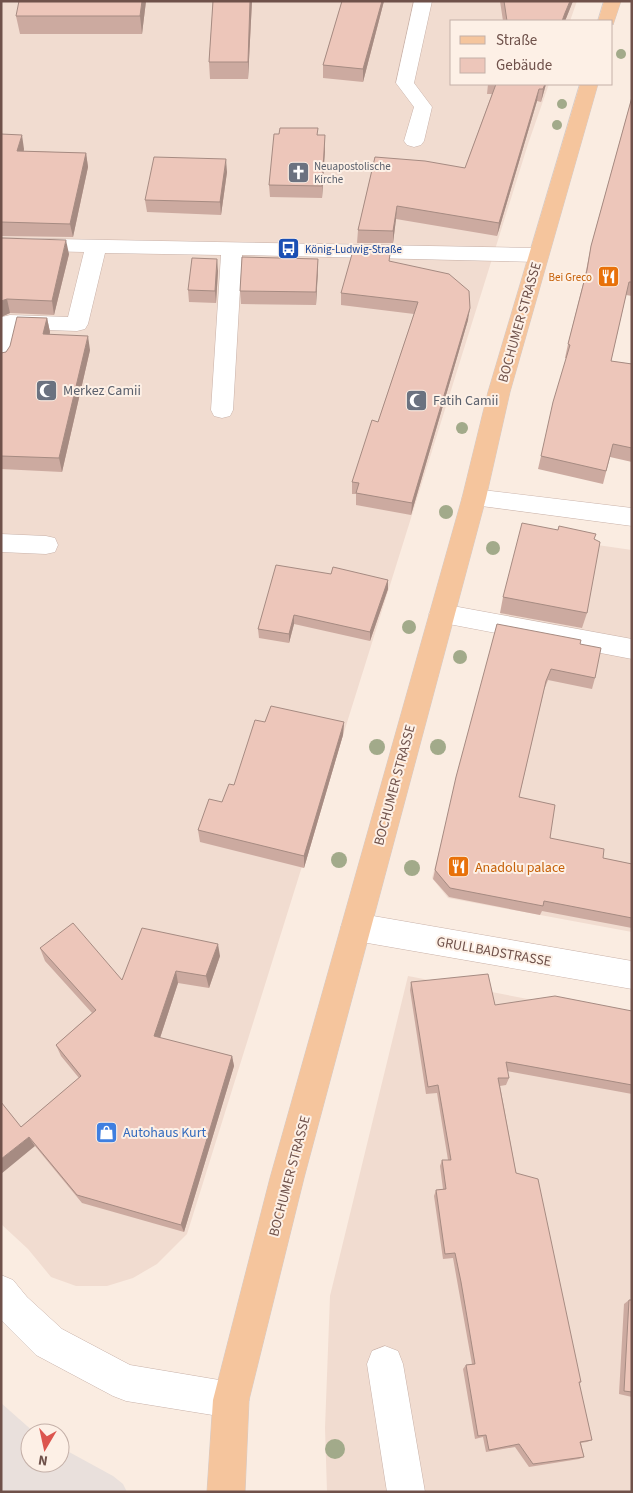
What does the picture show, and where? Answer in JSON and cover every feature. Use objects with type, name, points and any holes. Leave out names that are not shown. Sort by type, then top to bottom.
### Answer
[{"type":"main road","points":[[607,20],[613,1]]},
{"type":"main road","name":"BOCHUMER STRASSE","points":[[226,1492],[231,1400],[287,1178],[474,498],[499,392],[589,85]]},
{"type":"street","points":[[414,141],[423,107],[405,83],[423,1]]},
{"type":"street","points":[[1,244],[538,255]]},
{"type":"street","points":[[1,359],[10,322],[78,324],[96,246]]},
{"type":"street","points":[[222,410],[232,248]]},
{"type":"street","points":[[474,498],[632,517]]},
{"type":"street","points":[[1,544],[46,545]]},
{"type":"street","points":[[442,614],[632,649]]},
{"type":"street","name":"GRULLBADSTRASSE","points":[[356,927],[632,975]]},
{"type":"street","points":[[1,1292],[15,1309],[49,1342],[126,1383],[231,1400]]},
{"type":"street","points":[[385,1364],[406,1492]]},
{"type":"shaded area","points":[[1,1],[577,1],[570,20],[450,20],[450,85],[549,85],[528,144],[187,1234],[157,1264],[133,1278],[107,1286],[76,1286],[51,1277],[28,1249],[1,1224]]},
{"type":"shaded area","points":[[521,534],[632,550],[632,932],[448,898],[432,878]]},
{"type":"shaded area","points":[[408,976],[632,1019],[632,1492],[327,1492],[325,1428],[330,1296]]},
{"type":"shaded area","points":[[1,1403],[24,1423],[20,1423],[20,1473],[70,1473],[70,1452],[113,1476],[123,1484],[127,1492],[1,1492]]},
{"type":"building","points":[[19,1],[142,1],[140,16],[16,16]]},
{"type":"building","points":[[213,1],[250,1],[248,62],[209,62]]},
{"type":"building","points":[[342,1],[382,1],[363,69],[323,65]]},
{"type":"building","points":[[504,1],[570,1],[562,20],[507,20]]},
{"type":"building","points":[[496,85],[545,85],[543,89],[539,89],[499,223],[397,206],[393,231],[358,230],[375,157],[425,161],[465,168]]},
{"type":"building","points":[[632,97],[632,282],[629,282],[611,361],[632,364],[632,448],[613,444],[606,471],[541,456],[553,402],[570,345],[568,344],[587,270],[591,246]]},
{"type":"building","name":"Neuapostolische Kirche","points":[[280,128],[318,128],[317,135],[325,135],[322,186],[269,185],[274,134],[279,134]]},
{"type":"building","points":[[1,134],[22,135],[17,151],[86,153],[70,224],[1,222]]},
{"type":"building","points":[[154,157],[226,159],[220,202],[145,200]]},
{"type":"building","points":[[1,238],[66,240],[52,301],[7,299],[1,301]]},
{"type":"building","points":[[354,247],[391,248],[389,261],[449,274],[469,291],[470,308],[412,503],[356,493],[359,483],[352,482],[372,420],[378,422],[418,302],[341,293]]},
{"type":"building","points":[[242,257],[318,259],[316,292],[240,291]]},
{"type":"building","points":[[192,258],[217,259],[215,291],[188,290]]},
{"type":"building","name":"Merkez Camii","points":[[17,317],[47,318],[43,334],[88,336],[59,458],[1,456],[1,353],[6,352],[10,346]]},
{"type":"building","points":[[522,523],[558,530],[559,526],[596,534],[594,539],[600,542],[587,613],[503,597]]},
{"type":"building","points":[[276,565],[331,574],[333,567],[388,580],[370,632],[294,615],[289,634],[258,629]]},
{"type":"building","points":[[497,624],[581,640],[580,644],[601,648],[595,678],[551,669],[546,681],[519,797],[555,805],[550,838],[604,849],[603,858],[632,864],[632,918],[544,901],[543,906],[450,888],[435,870],[456,777]]},
{"type":"building","points":[[271,706],[344,722],[304,856],[198,830],[209,799],[222,802],[229,784],[234,785],[255,720],[265,722]]},
{"type":"building","points":[[73,923],[122,980],[142,928],[218,944],[206,976],[176,971],[154,1036],[232,1056],[181,1225],[77,1195],[29,1137],[1,1159],[1,1102],[21,1127],[81,1076],[56,1045],[96,1010],[40,948]]},
{"type":"building","points":[[488,974],[495,1005],[555,996],[632,1011],[632,1085],[506,1062],[509,1078],[498,1078],[516,1173],[538,1179],[592,1440],[580,1442],[584,1457],[533,1464],[519,1444],[489,1450],[486,1435],[478,1436],[466,1365],[475,1364],[461,1282],[455,1253],[445,1254],[436,1190],[446,1189],[442,1160],[451,1160],[438,1085],[428,1087],[411,982]]},
{"type":"building","points":[[629,1300],[632,1300],[632,1392],[624,1391]]},
{"type":"place","name":"Neuapostolische Kirche","points":[[298,172]]},
{"type":"place","name":"König-Ludwig-Straße","points":[[289,249]]},
{"type":"place","name":"Bei Greco","points":[[608,277]]},
{"type":"place","name":"Merkez Camii","points":[[47,390]]},
{"type":"place","name":"Fatih Camii","points":[[417,400]]},
{"type":"place","name":"Anadolu palace","points":[[459,867]]},
{"type":"place","name":"Autohaus Kurt","points":[[107,1132]]}]
